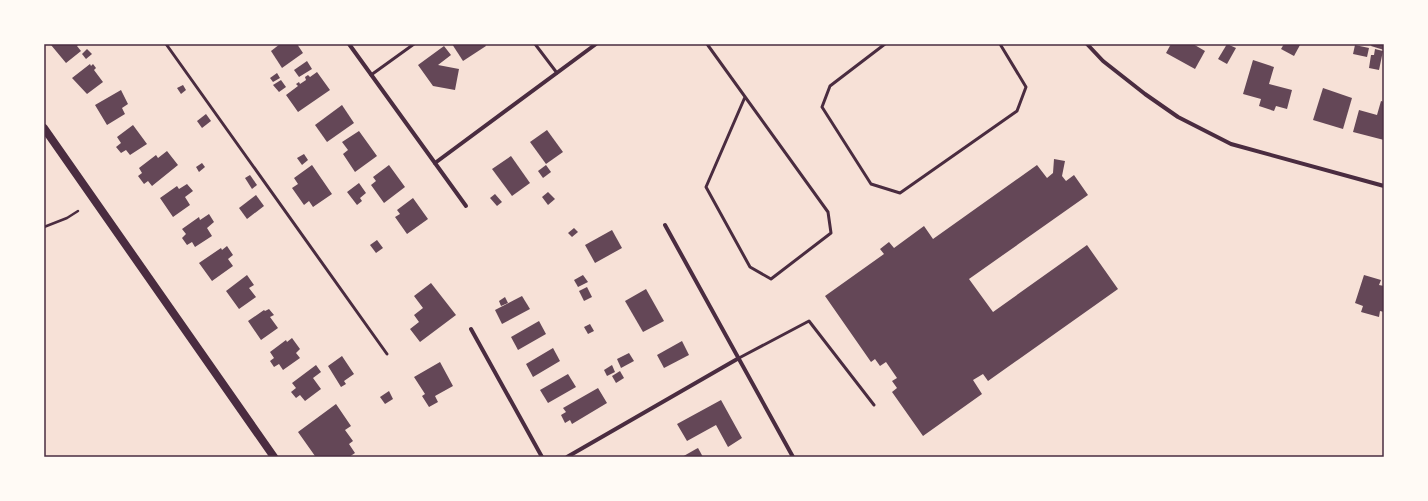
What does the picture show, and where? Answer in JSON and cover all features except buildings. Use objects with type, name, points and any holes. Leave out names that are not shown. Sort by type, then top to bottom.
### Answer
[{"type":"main road","points":[[44,128],[274,457]]},
{"type":"street","points":[[349,44],[466,206]]},
{"type":"street","points":[[435,162],[596,44]]},
{"type":"street","points":[[1087,44],[1103,61],[1145,94],[1178,117],[1231,144],[1384,186]]},
{"type":"street","points":[[665,225],[793,457]]},
{"type":"street","points":[[471,329],[542,457]]},
{"type":"street","points":[[567,457],[739,358]]},
{"type":"lane","points":[[166,44],[387,354]]},
{"type":"lane","points":[[371,75],[414,44]]},
{"type":"lane","points":[[536,44],[557,73]]},
{"type":"lane","points":[[707,44],[828,212],[832,233],[771,279],[750,267],[706,187],[745,97]]},
{"type":"lane","points":[[885,44],[830,86],[822,107],[871,184],[900,192],[1017,111],[1026,87],[1000,44]]},
{"type":"lane","points":[[739,358],[808,321],[874,405]]},
{"type":"path","points":[[44,227],[68,218],[78,211]]}]
